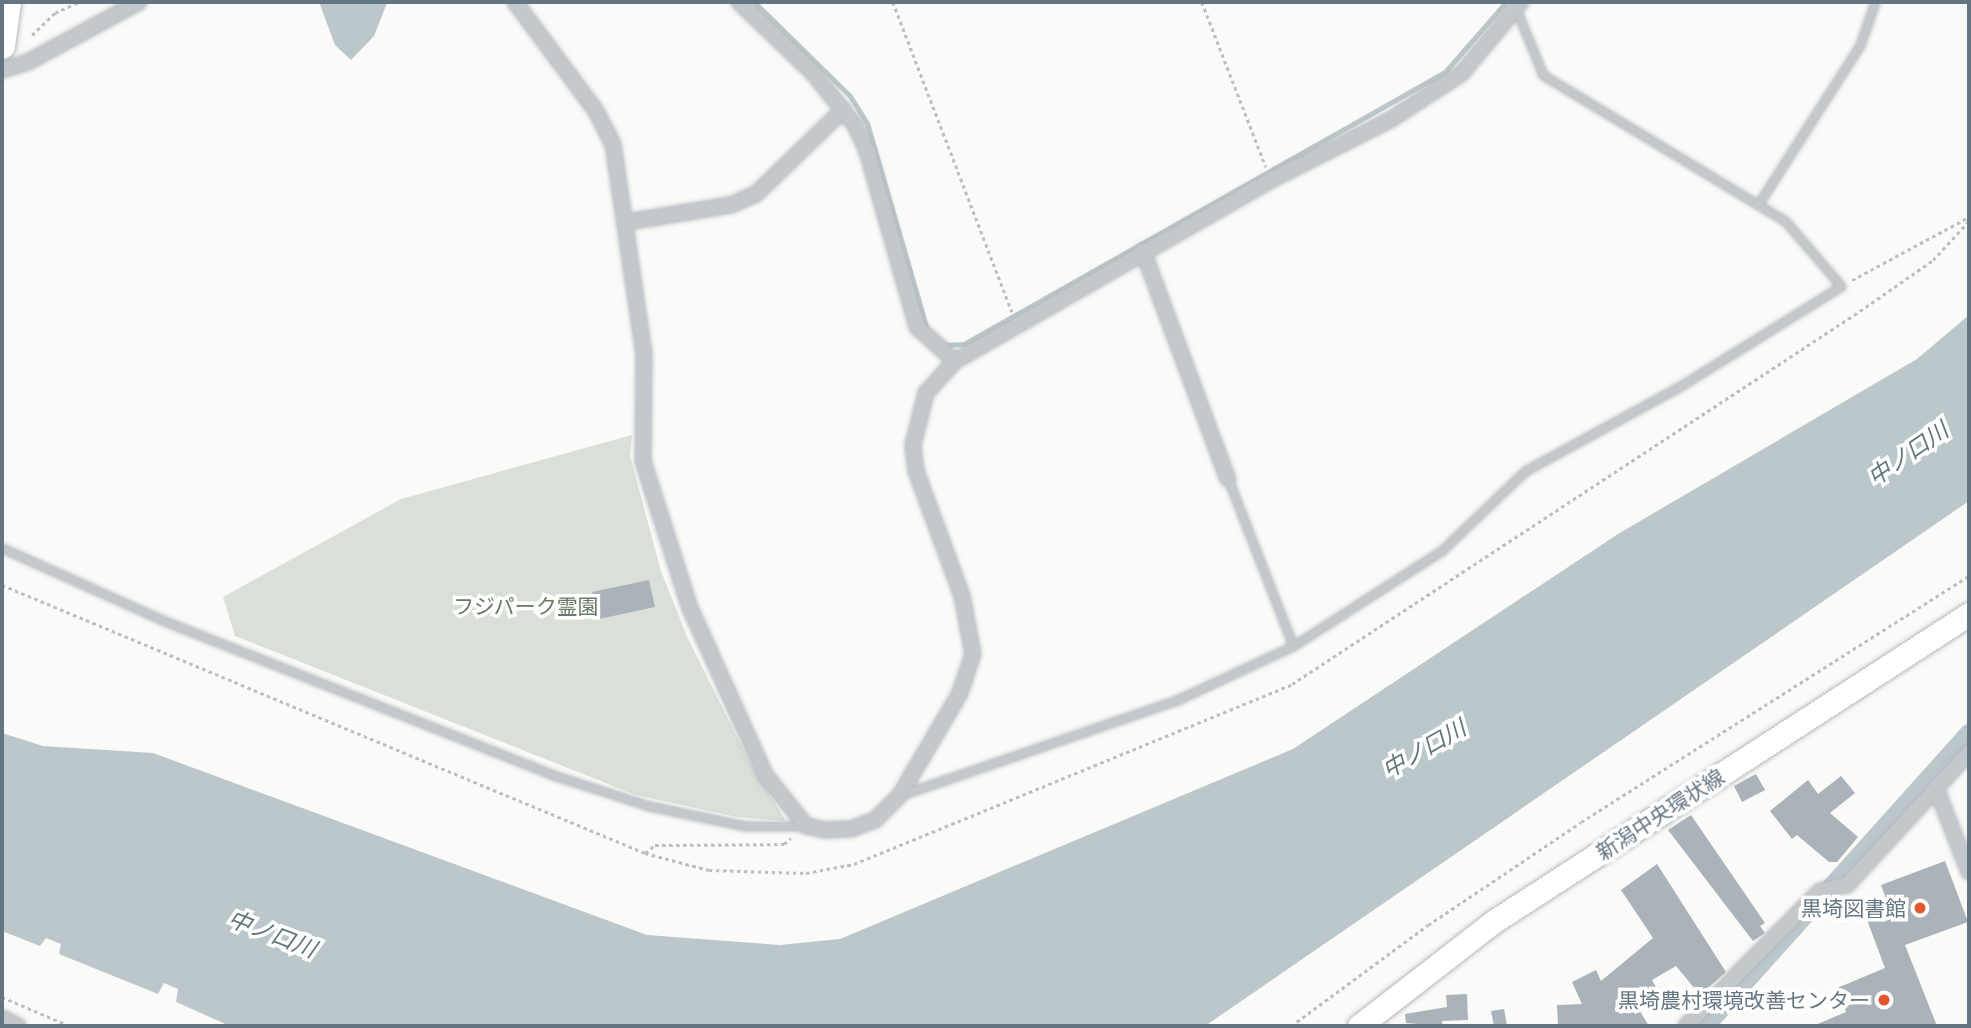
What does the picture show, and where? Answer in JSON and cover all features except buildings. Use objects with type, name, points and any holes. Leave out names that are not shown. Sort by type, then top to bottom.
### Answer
[{"type":"highway","points":[[2,46],[8,2]]},
{"type":"main road","name":"新潟中央環状線","points":[[1359,1026],[1493,922],[1969,614]]},
{"type":"street","points":[[2,70],[28,62],[139,2]]},
{"type":"street","points":[[515,2],[601,122],[612,144],[644,354],[643,461],[655,507],[740,723],[766,776],[806,826],[852,830],[874,820],[900,795],[960,693],[973,654],[962,596],[916,471],[913,445],[926,393],[955,361],[1143,251],[1272,180],[1390,120],[1462,72],[1518,5]]},
{"type":"street","points":[[739,2],[844,108],[867,151],[917,327],[955,361]]},
{"type":"street","points":[[626,222],[731,205],[756,194],[844,108]]},
{"type":"street","points":[[1143,251],[1228,479]]},
{"type":"street","points":[[1686,1026],[1820,891],[1847,885],[1969,753]]},
{"type":"street","points":[[1936,788],[1969,872]]},
{"type":"street","points":[[2,1018],[18,1026]]},
{"type":"lane","points":[[1759,203],[1860,45],[1875,2]]},
{"type":"lane","points":[[900,795],[1177,700],[1293,646],[1441,551],[1525,471],[1682,385],[1841,286],[1785,221],[1543,75],[1518,5]]},
{"type":"lane","points":[[1228,479],[1293,646]]},
{"type":"lane","points":[[2,548],[162,620],[552,775],[649,806],[746,826],[806,826]]},
{"type":"path","points":[[32,35],[55,13],[79,2]]},
{"type":"path","points":[[893,2],[1018,324]]},
{"type":"path","points":[[1202,2],[1272,180]]},
{"type":"path","points":[[1841,286],[1969,217]]},
{"type":"path","points":[[1291,1026],[1428,925],[1581,822],[1969,576]]},
{"type":"path","points":[[2,585],[645,853],[655,845],[784,844],[806,826]]},
{"type":"path","points":[[2,998],[70,1026]]},
{"type":"green space","name":"フジパーク霊園","points":[[632,435],[630,456],[661,571],[688,639],[751,765],[786,821],[737,817],[636,795],[235,636],[223,597],[401,499]]},
{"type":"water","points":[[319,2],[387,3],[374,36],[351,60],[335,45]]},
{"type":"water","name":"中ノ口川","points":[[1969,315],[1969,501],[1205,1026],[230,1026],[176,1002],[178,989],[164,983],[158,994],[59,954],[61,944],[46,938],[40,946],[2,931],[2,733],[43,746],[153,753],[647,935],[780,945],[840,939],[1293,749],[1618,534],[1917,359]]},
{"type":"waterway","points":[[754,2],[850,96],[867,123],[927,330]]},
{"type":"waterway","points":[[945,345],[964,344],[1445,72],[1506,2]]},
{"type":"waterway","points":[[1706,1026],[1969,733]]},
{"type":"place","name":"黒埼図書館","points":[[1920,908]]},
{"type":"place","name":"黒埼農村環境改善センター","points":[[1884,1000]]}]
